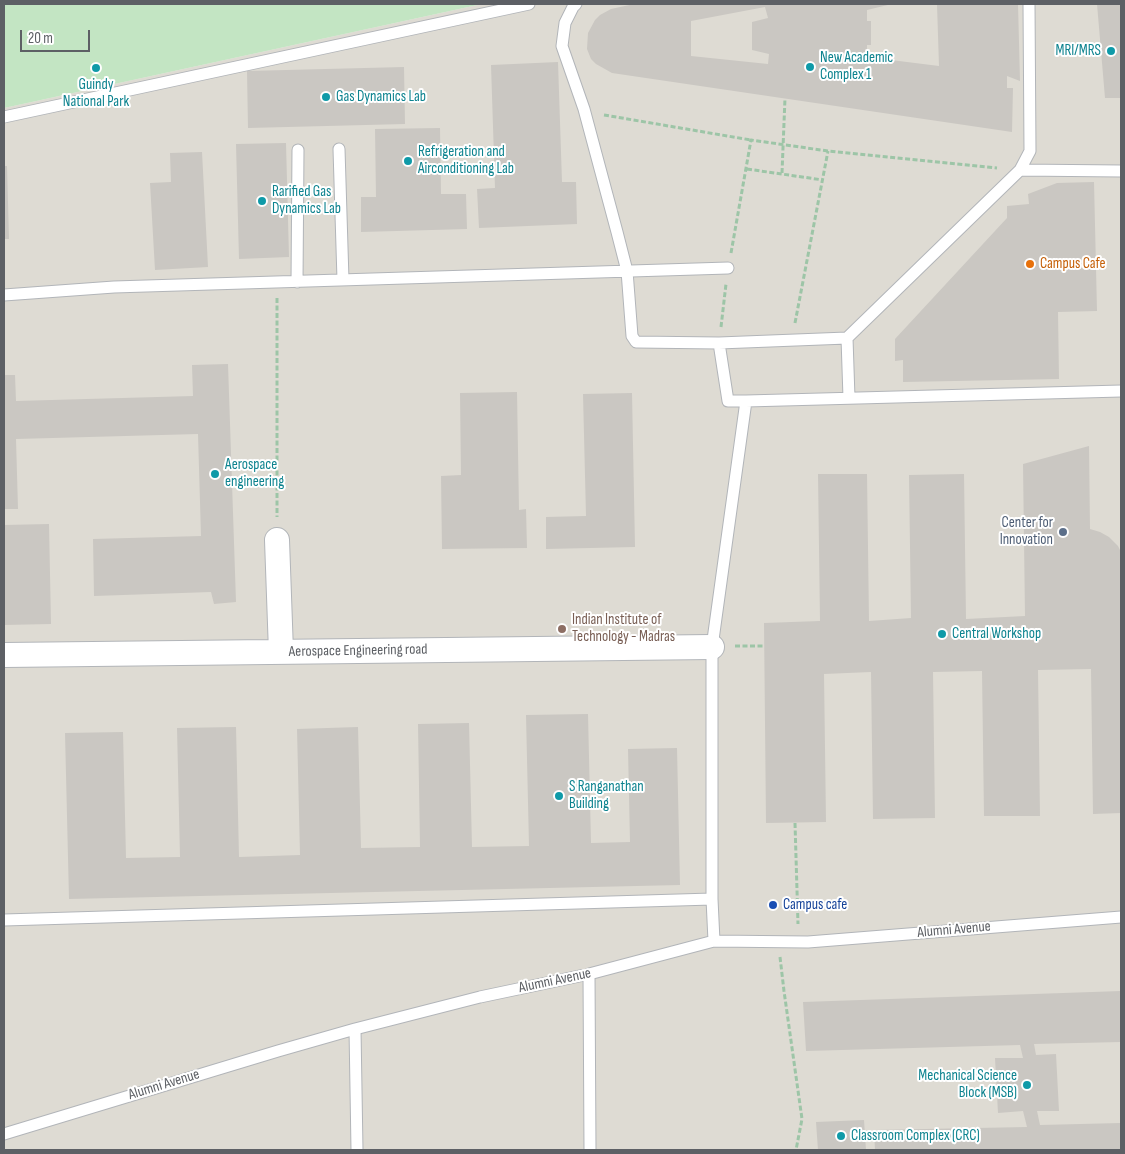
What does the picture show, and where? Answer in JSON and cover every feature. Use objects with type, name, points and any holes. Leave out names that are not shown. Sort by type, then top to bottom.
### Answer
[{"type":"street","points":[[277,540],[281,652]]},
{"type":"street","name":"Aerospace Engineering road","points":[[4,655],[712,646]]},
{"type":"lane","points":[[4,118],[529,4]]},
{"type":"lane","points":[[576,4],[565,23],[562,46],[584,108],[618,232],[627,271],[632,336],[636,342],[791,341],[847,338],[1020,170],[1030,151],[1029,4]]},
{"type":"lane","points":[[339,149],[343,280]]},
{"type":"lane","points":[[297,282],[298,150]]},
{"type":"lane","points":[[1020,170],[1121,171]]},
{"type":"lane","points":[[4,295],[114,287],[728,268]]},
{"type":"lane","points":[[847,338],[849,398]]},
{"type":"lane","points":[[719,342],[728,401],[1121,392]]},
{"type":"lane","points":[[714,941],[712,899],[712,646],[746,401]]},
{"type":"lane","points":[[4,920],[712,899]]},
{"type":"lane","name":"Alumni Avenue","points":[[4,1134],[355,1029],[480,997],[589,974],[714,941],[798,942],[1121,916]]},
{"type":"lane","points":[[589,974],[590,1150]]},
{"type":"lane","points":[[355,1029],[357,1150]]},
{"type":"path","points":[[782,174],[785,98]]},
{"type":"path","points":[[601,115],[828,151],[1020,170]]},
{"type":"path","points":[[719,342],[728,268],[751,140]]},
{"type":"path","points":[[791,341],[828,151]]},
{"type":"path","points":[[747,169],[823,180]]},
{"type":"path","points":[[276,283],[277,540]]},
{"type":"path","points":[[712,646],[764,646]]},
{"type":"path","points":[[795,822],[798,942]]},
{"type":"path","points":[[778,942],[802,1119],[796,1150]]},
{"type":"shaded area","name":"Indian Institute of Technology - Madras","points":[[482,4],[1121,4],[1121,1150],[4,1150],[4,108]]},
{"type":"green space","name":"Guindy National Park","points":[[4,4],[482,4],[4,108]]},
{"type":"building","name":"New Academic Complex 1","points":[[634,4],[892,4],[867,10],[867,21],[871,21],[871,45],[867,45],[867,57],[939,66],[937,4],[1018,4],[1020,81],[1007,76],[1007,88],[1013,88],[1012,132],[612,73],[596,64],[591,59],[587,49],[588,33],[595,20],[611,9]],"holes":[[[765,7],[768,18],[752,22],[752,50],[769,54],[768,64],[691,56],[691,21]]]},
{"type":"building","name":"MRI/MRS","points":[[1097,4],[1121,4],[1121,98],[1105,98]]},
{"type":"building","points":[[558,62],[562,182],[576,182],[577,224],[479,228],[477,189],[495,188],[491,65]]},
{"type":"building","name":"Gas Dynamics Lab","points":[[404,67],[405,124],[248,128],[247,71]]},
{"type":"building","name":"Refrigeration and Airconditioning Lab","points":[[440,128],[441,194],[466,194],[467,229],[361,232],[361,197],[376,197],[375,129]]},
{"type":"building","name":"Rarified Gas Dynamics Lab","points":[[286,143],[289,257],[239,259],[236,144]]},
{"type":"building","points":[[202,152],[208,267],[155,270],[150,183],[171,182],[170,153]]},
{"type":"building","points":[[4,166],[7,166],[9,239],[4,239]]},
{"type":"building","name":"Campus Cafe","points":[[1094,182],[1097,311],[1058,312],[1059,379],[903,382],[903,360],[895,361],[895,339],[1007,218],[1007,206],[1029,204],[1028,194],[1057,183]]},
{"type":"building","name":"Aerospace engineering","points":[[228,364],[236,602],[214,604],[211,592],[94,596],[93,539],[201,536],[198,434],[16,439],[18,509],[4,509],[4,375],[15,375],[16,401],[193,396],[192,365]]},
{"type":"building","points":[[517,392],[519,510],[526,509],[527,548],[442,549],[441,476],[461,475],[460,393]]},
{"type":"building","points":[[632,393],[635,547],[546,549],[546,517],[586,516],[583,394]]},
{"type":"building","name":"Central Workshop","points":[[1089,446],[1090,529],[1109,537],[1121,552],[1121,813],[1093,814],[1091,669],[1038,670],[1040,816],[984,816],[982,671],[933,672],[935,818],[873,819],[871,672],[824,674],[826,822],[766,823],[764,623],[820,621],[818,474],[867,474],[869,621],[911,618],[909,475],[964,474],[966,619],[1025,616],[1023,464]]},
{"type":"building","points":[[49,524],[51,624],[4,625],[4,525]]},
{"type":"building","name":"S Ranganathan Building","points":[[588,714],[591,843],[630,842],[628,749],[677,748],[680,885],[69,899],[65,733],[123,732],[126,858],[180,857],[177,728],[236,727],[239,857],[300,855],[297,729],[358,727],[361,848],[420,847],[418,724],[469,723],[472,847],[529,846],[526,715]]},
{"type":"building","name":"Mechanical Science Block (MSB)","points":[[1121,991],[1121,1042],[1034,1044],[1036,1055],[1056,1054],[1059,1111],[1037,1111],[1040,1125],[1121,1123],[1121,1150],[875,1150],[874,1130],[1027,1127],[1023,1111],[998,1113],[995,1058],[1023,1058],[1020,1045],[806,1051],[803,1002]]},
{"type":"building","name":"Classroom Complex (CRC)","points":[[864,1120],[866,1150],[818,1150],[816,1122]]},
{"type":"place","name":"MRI/MRS","points":[[1111,51]]},
{"type":"place","name":"New Academic Complex 1","points":[[810,67]]},
{"type":"place","name":"Guindy National Park","points":[[96,68]]},
{"type":"place","name":"Gas Dynamics Lab","points":[[326,97]]},
{"type":"place","name":"Refrigeration and Airconditioning Lab","points":[[408,161]]},
{"type":"place","name":"Rarified Gas Dynamics Lab","points":[[262,201]]},
{"type":"place","name":"Campus Cafe","points":[[1030,264]]},
{"type":"place","name":"Aerospace engineering","points":[[215,474]]},
{"type":"place","name":"Center for Innovation","points":[[1063,532]]},
{"type":"place","name":"Indian Institute of Technology - Madras","points":[[562,629]]},
{"type":"place","name":"Central Workshop","points":[[942,634]]},
{"type":"place","name":"S Ranganathan Building","points":[[559,796]]},
{"type":"place","name":"Campus cafe","points":[[773,905]]},
{"type":"place","name":"Mechanical Science Block (MSB)","points":[[1027,1085]]},
{"type":"place","name":"Classroom Complex (CRC)","points":[[841,1136]]}]
